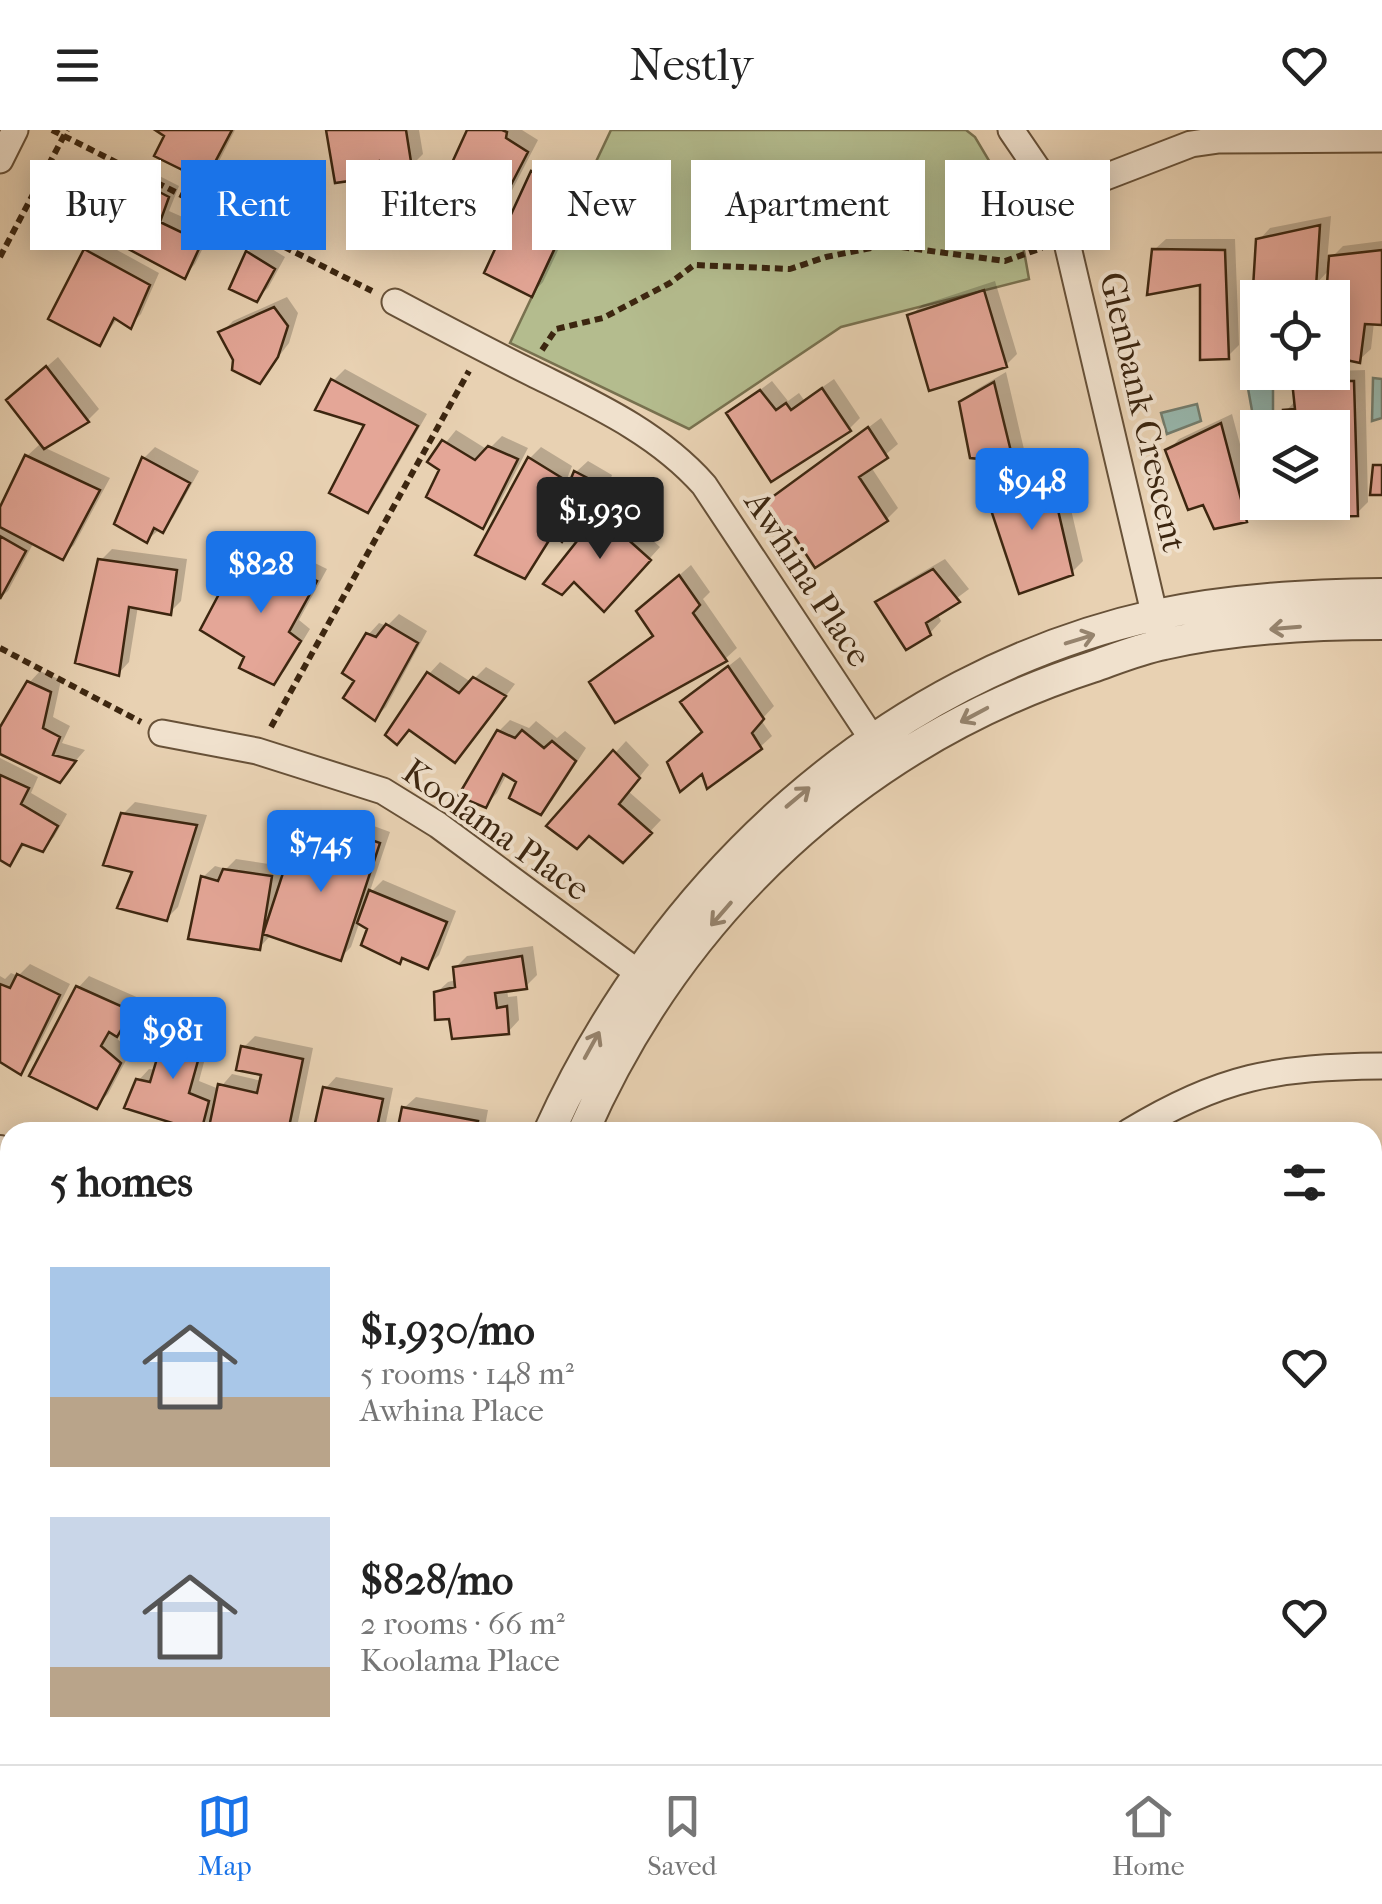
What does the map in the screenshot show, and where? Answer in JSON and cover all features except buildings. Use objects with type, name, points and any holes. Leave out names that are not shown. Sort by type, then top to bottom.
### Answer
[{"type":"street","points":[[0,160],[15,130]]},
{"type":"street","name":"Glenbank Crescent","points":[[1012,130],[1032,160]]},
{"type":"street","points":[[1110,175],[1190,144],[1219,140],[1382,139]]},
{"type":"street","name":"Glenbank Crescent","points":[[1068,250],[1158,630]]},
{"type":"street","name":"Awhina Place","points":[[395,302],[637,428],[688,467],[704,485],[881,752]]},
{"type":"street","points":[[1158,630],[1224,604],[1382,594]]},
{"type":"street","points":[[587,1122],[684,912],[743,846],[792,801],[881,752],[926,707],[994,672],[1062,644],[1158,630],[1382,624]]},
{"type":"street","name":"Koolama Place","points":[[162,733],[257,750],[356,781],[412,807],[649,981]]},
{"type":"street","points":[[553,1122],[604,1024],[649,981]]},
{"type":"street","points":[[1146,1122],[1218,1086],[1263,1074],[1302,1067],[1382,1066]]},
{"type":"path","points":[[52,130],[65,133],[395,302]]},
{"type":"path","points":[[0,257],[65,133]]},
{"type":"path","points":[[528,371],[556,329],[602,318],[694,266],[790,268],[886,246],[1005,260],[1036,250]]},
{"type":"path","points":[[257,750],[482,348]]},
{"type":"path","points":[[0,648],[162,733]]},
{"type":"green space","points":[[611,130],[966,130],[989,160],[945,160],[945,250],[1024,250],[1029,279],[841,327],[689,429],[510,343],[554,250],[671,250],[671,160],[597,160]]},
{"type":"water","points":[[1373,378],[1382,379],[1382,418],[1372,421]]},
{"type":"water","points":[[1248,390],[1273,390],[1273,410],[1252,410]]},
{"type":"water","points":[[1197,404],[1201,421],[1167,434],[1161,413]]}]
